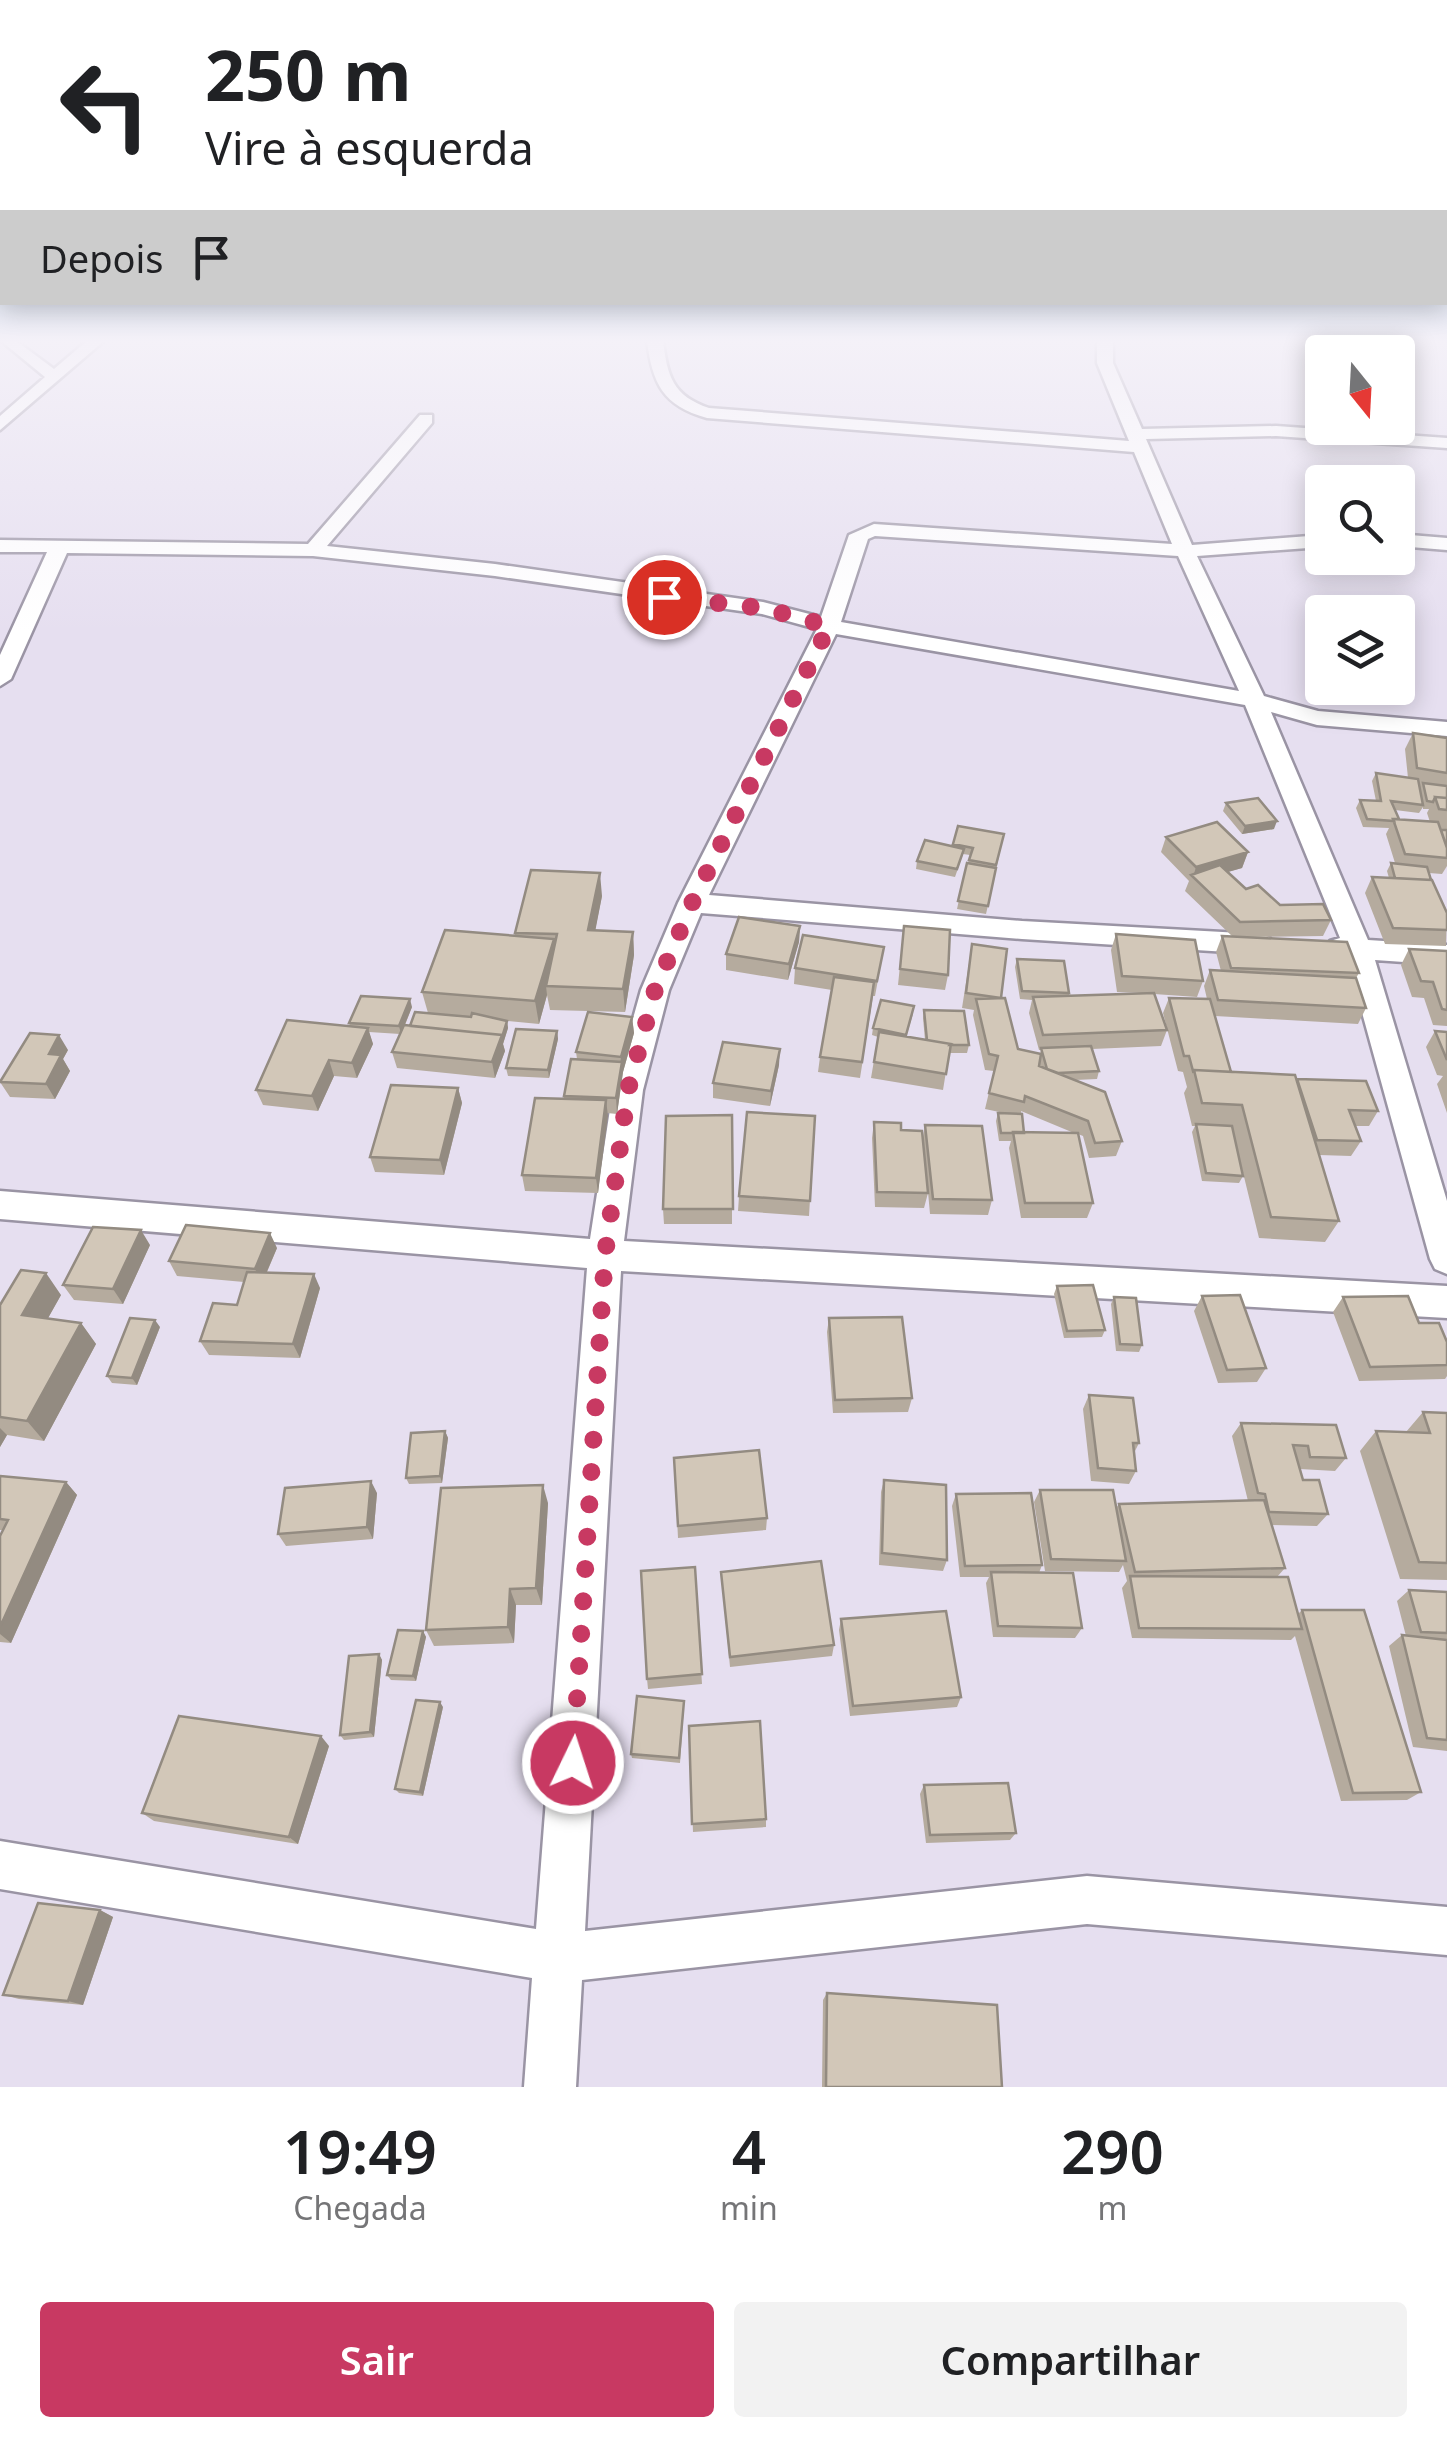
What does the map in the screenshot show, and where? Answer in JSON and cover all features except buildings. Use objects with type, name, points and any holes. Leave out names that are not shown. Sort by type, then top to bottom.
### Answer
[{"type":"street","points":[[313,550],[411,437]]},
{"type":"street","points":[[1100,437],[1179,437]]},
{"type":"street","points":[[1367,437],[1447,443]]},
{"type":"street","points":[[1140,440],[1358,949],[1447,1259]]},
{"type":"street","points":[[550,2087],[605,1255],[628,1090],[655,990],[692,903],[829,626],[859,535],[874,530],[1186,551],[1305,542]]},
{"type":"street","points":[[1415,541],[1447,544]]},
{"type":"street","points":[[0,546],[313,550],[495,570],[763,608],[829,626],[1254,700],[1317,718],[1447,729]]},
{"type":"street","points":[[0,679],[60,546]]},
{"type":"street","points":[[692,903],[1022,930],[1279,945]]},
{"type":"street","points":[[1318,947],[1447,955]]},
{"type":"street","points":[[0,1204],[605,1255],[1447,1302]]},
{"type":"street","points":[[0,1865],[560,1958],[1087,1900],[1447,1931]]},
{"type":"route","points":[[573,1763],[605,1255],[628,1090],[655,990],[692,903],[829,626],[763,608],[664,597]]}]
